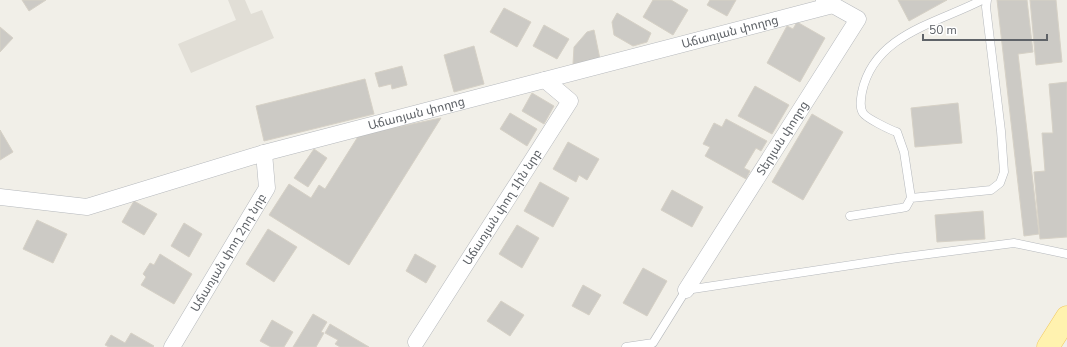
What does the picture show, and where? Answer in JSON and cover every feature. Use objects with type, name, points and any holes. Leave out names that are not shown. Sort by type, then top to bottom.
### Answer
[{"type":"main road","points":[[1048,347],[1067,317]]},
{"type":"street","name":"Աճառյան փողոց","points":[[0,197],[87,207],[264,153],[545,80],[829,2]]},
{"type":"street","name":"Տերյան փողոց","points":[[686,290],[858,19],[829,2]]},
{"type":"street","name":"Աճառյան փող 1ին նրբ","points":[[415,344],[570,102],[545,80]]},
{"type":"street","name":"Աճառյան փող 2րդ նրբ","points":[[172,347],[268,188],[264,153]]},
{"type":"lane","points":[[850,216],[906,207],[911,198],[904,152],[897,132],[872,120],[863,113],[861,96],[864,80],[875,63],[896,42],[911,31],[982,0]]},
{"type":"lane","points":[[911,198],[991,190],[1000,183],[1004,172],[986,0]]},
{"type":"lane","points":[[626,347],[653,343],[686,290],[906,257],[1014,243],[1067,254]]},
{"type":"shaded area","points":[[228,0],[245,0],[251,14],[262,10],[274,38],[191,73],[178,44],[236,20]]},
{"type":"building","points":[[22,0],[46,0],[29,11]]},
{"type":"building","points":[[653,0],[671,0],[688,10],[673,35],[643,17]]},
{"type":"building","points":[[710,0],[736,0],[727,16],[707,5]]},
{"type":"building","points":[[898,0],[947,0],[909,21]]},
{"type":"building","points":[[997,0],[1027,0],[1033,52],[1018,54],[1039,234],[1024,236]]},
{"type":"building","points":[[1030,0],[1056,0],[1062,62],[1036,65]]},
{"type":"building","points":[[504,8],[531,22],[517,47],[490,32]]},
{"type":"building","points":[[617,13],[651,33],[647,42],[633,46],[614,35],[612,22]]},
{"type":"building","points":[[797,22],[825,38],[800,82],[767,63],[787,26],[793,29]]},
{"type":"building","points":[[544,25],[569,39],[557,59],[533,46]]},
{"type":"building","points":[[0,27],[13,38],[0,52]]},
{"type":"building","points":[[594,30],[600,59],[573,64],[574,47],[587,32]]},
{"type":"building","points":[[474,46],[484,84],[454,92],[444,55]]},
{"type":"building","points":[[402,66],[407,85],[392,89],[391,84],[379,87],[375,73]]},
{"type":"building","points":[[365,79],[374,114],[264,141],[256,106]]},
{"type":"building","points":[[1067,82],[1067,237],[1040,239],[1034,172],[1045,171],[1042,133],[1053,133],[1049,84]]},
{"type":"building","points":[[755,86],[789,105],[772,134],[738,116]]},
{"type":"building","points":[[532,93],[554,106],[544,124],[522,111]]},
{"type":"building","points":[[958,103],[962,143],[915,147],[911,108]]},
{"type":"building","points":[[510,113],[537,129],[527,146],[500,129]]},
{"type":"building","points":[[812,114],[843,132],[803,200],[772,182]]},
{"type":"building","points":[[441,118],[349,265],[269,215],[289,184],[311,198],[319,185],[325,189],[359,135]]},
{"type":"building","points":[[726,119],[767,141],[761,151],[756,148],[744,168],[750,171],[746,179],[705,156],[710,147],[703,144],[714,123],[722,127]]},
{"type":"building","points":[[0,130],[13,152],[0,160]]},
{"type":"building","points":[[568,142],[599,159],[587,180],[579,175],[576,182],[553,169]]},
{"type":"building","points":[[314,149],[327,158],[308,187],[294,178]]},
{"type":"building","points":[[540,182],[569,198],[553,227],[524,211]]},
{"type":"building","points":[[672,190],[703,207],[692,227],[661,210]]},
{"type":"building","points":[[134,201],[157,214],[144,235],[122,222]]},
{"type":"building","points":[[983,211],[985,239],[937,242],[935,215]]},
{"type":"building","points":[[37,220],[67,234],[53,263],[23,249]]},
{"type":"building","points":[[184,223],[202,234],[189,257],[171,246]]},
{"type":"building","points":[[517,225],[539,238],[522,268],[499,254]]},
{"type":"building","points":[[268,229],[297,247],[274,282],[246,264]]},
{"type":"building","points":[[160,254],[192,274],[174,304],[141,285],[146,277],[143,274],[150,263],[154,265]]},
{"type":"building","points":[[415,254],[436,266],[426,283],[406,271]]},
{"type":"building","points":[[643,268],[667,281],[647,316],[623,303]]},
{"type":"building","points":[[583,285],[601,295],[589,315],[572,306]]},
{"type":"building","points":[[501,301],[524,315],[510,336],[487,321]]},
{"type":"building","points":[[313,314],[327,322],[321,332],[324,333],[316,347],[293,347]]},
{"type":"building","points":[[272,320],[293,332],[284,347],[271,347],[260,341]]},
{"type":"building","points":[[330,324],[369,347],[340,347],[335,344],[338,340],[325,333]]},
{"type":"building","points":[[131,333],[154,346],[109,347],[105,345],[111,335],[125,343]]}]
